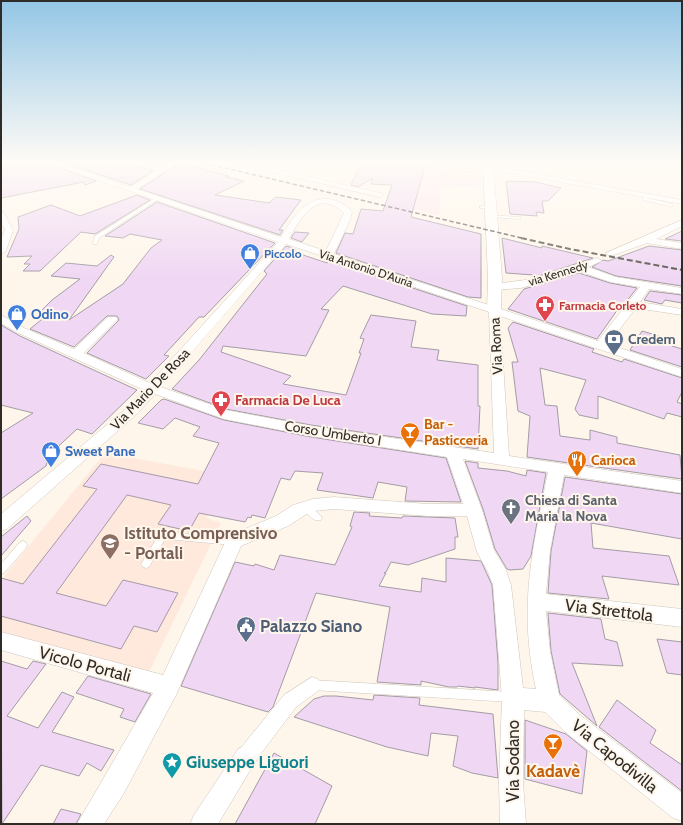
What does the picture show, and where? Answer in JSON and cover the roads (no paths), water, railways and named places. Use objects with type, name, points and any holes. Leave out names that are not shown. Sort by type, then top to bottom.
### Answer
[{"type":"street","name":"Via Antonio D'Auria","points":[[168,202],[682,373]]},
{"type":"street","name":"Via Mario De Rosa","points":[[1,524],[90,448],[133,410],[154,389],[281,246],[304,212],[315,202],[334,203],[342,206],[348,212],[328,256]]},
{"type":"street","name":"Via Roma","points":[[488,202],[488,210],[492,233],[495,287],[494,310],[502,460]]},
{"type":"street","points":[[1,215],[9,230],[1,251]]},
{"type":"street","points":[[611,252],[679,227]]},
{"type":"street","points":[[646,240],[682,246]]},
{"type":"street","name":"via Kennedy","points":[[495,287],[504,287],[542,280],[597,261]]},
{"type":"street","points":[[577,267],[614,280],[682,291]]},
{"type":"street","points":[[601,346],[647,285]]},
{"type":"street","points":[[633,304],[682,312]]},
{"type":"street","name":"Corso Umberto I","points":[[1,318],[20,330],[154,389],[193,404],[244,419],[311,431],[452,451],[682,487]]},
{"type":"street","points":[[75,355],[112,320]]},
{"type":"street","name":"Via Sodano","points":[[452,451],[474,510],[486,552],[497,570],[502,585],[513,698],[511,782],[513,824]]},
{"type":"street","points":[[513,698],[550,701],[539,655],[536,601],[542,548],[557,468]]},
{"type":"street","points":[[90,824],[168,687],[234,541],[282,521],[299,510],[312,512],[313,505],[334,503],[428,510],[474,510]]},
{"type":"street","name":"Via Strettola","points":[[536,601],[682,618]]},
{"type":"street","name":"Vicolo Portali","points":[[1,641],[168,687]]},
{"type":"street","points":[[203,824],[246,757],[290,701],[312,685]]},
{"type":"street","name":"Via Capodivilla","points":[[550,701],[572,723],[682,809]]},
{"type":"lane","points":[[95,243],[97,237],[153,202]]},
{"type":"lane","points":[[655,202],[671,204],[670,206]]},
{"type":"lane","points":[[488,210],[519,218]]},
{"type":"lane","points":[[146,564],[163,535],[234,541]]},
{"type":"lane","points":[[1,570],[23,544]]},
{"type":"lane","points":[[312,685],[513,698]]},
{"type":"railway","points":[[367,202],[526,239]]},
{"type":"railway","points":[[521,238],[570,249],[682,270]]},
{"type":"place","name":"Piccolo","points":[[250,270]]},
{"type":"place","name":"Farmacia Corleto","points":[[545,322]]},
{"type":"place","name":"Odino","points":[[17,331]]},
{"type":"place","name":"Credem","points":[[614,356]]},
{"type":"place","name":"Farmacia De Luca","points":[[221,417]]},
{"type":"place","name":"Bar - Pasticceria","points":[[410,449]]},
{"type":"place","name":"Sweet Pane","points":[[51,468]]},
{"type":"place","name":"Carioca","points":[[577,477]]},
{"type":"place","name":"Chiesa di Santa Maria la Nova","points":[[511,525]]},
{"type":"place","name":"Istituto Comprensivo - Portali","points":[[110,560]]},
{"type":"place","name":"Palazzo Siano","points":[[246,643]]},
{"type":"place","name":"Kadavè","points":[[553,760]]},
{"type":"place","name":"Giuseppe Liguori","points":[[172,779]]}]
